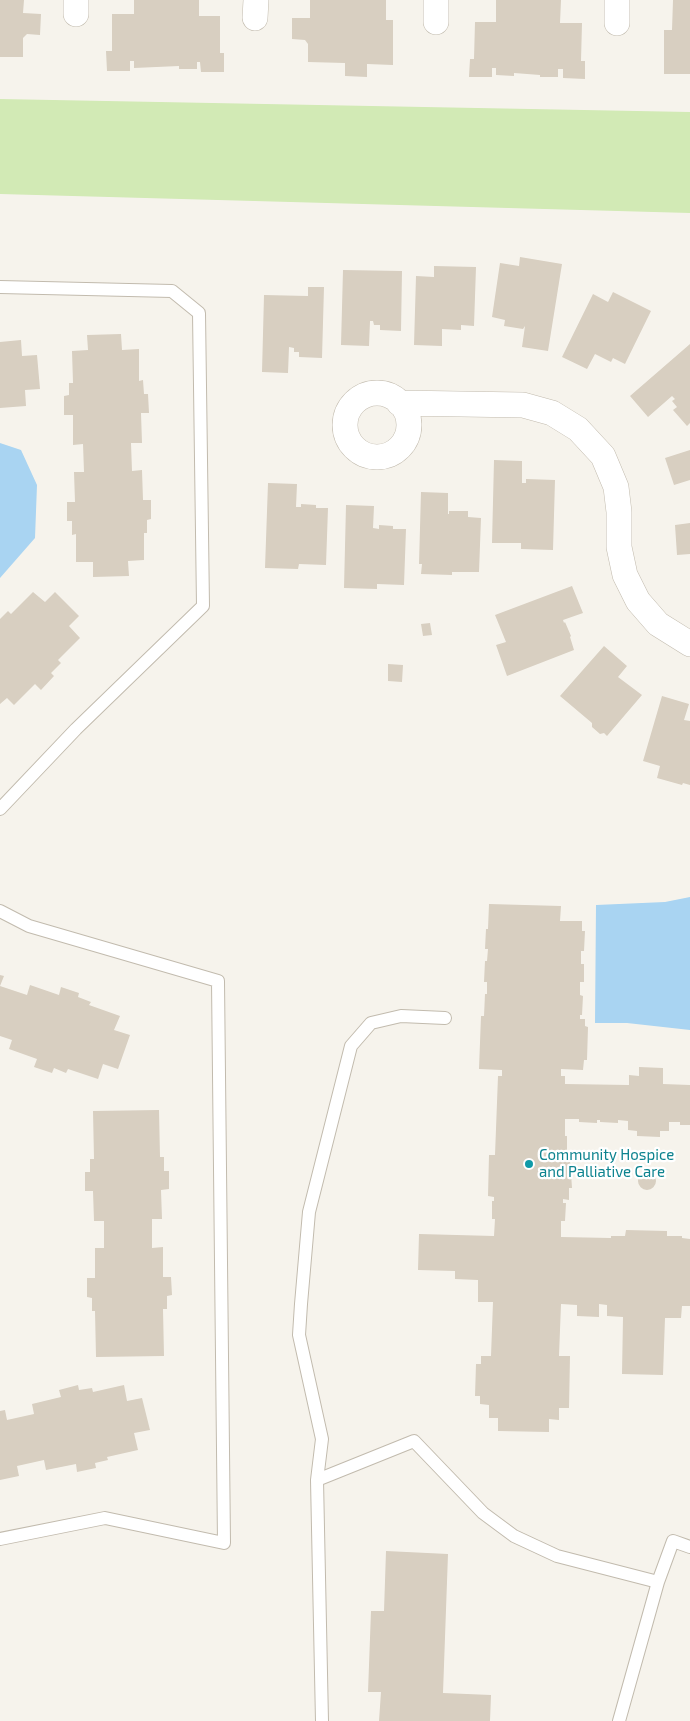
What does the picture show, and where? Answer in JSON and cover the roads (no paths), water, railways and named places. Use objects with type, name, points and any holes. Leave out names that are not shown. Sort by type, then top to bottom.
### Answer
[{"type":"street","points":[[399,403],[523,404],[552,413],[578,429],[604,456],[616,488],[619,512],[619,547],[625,575],[638,601],[658,624],[690,644]]},
{"type":"lane","points":[[0,287],[172,291],[199,313],[204,606],[76,729],[0,809]]},
{"type":"lane","points":[[0,911],[29,926],[218,980],[224,1544],[105,1518],[0,1539]]},
{"type":"lane","points":[[322,1721],[317,1480],[322,1439],[299,1335],[309,1212],[351,1046],[371,1024],[401,1016],[445,1018]]},
{"type":"lane","points":[[317,1480],[414,1440],[483,1513],[514,1536],[557,1556],[658,1582]]},
{"type":"lane","points":[[619,1721],[658,1582],[673,1542],[690,1546]]},
{"type":"water","points":[[0,443],[21,450],[37,485],[35,538],[0,578]]},
{"type":"water","points":[[690,897],[690,1030],[627,1023],[595,1023],[596,905],[665,902]]},
{"type":"place","name":"Community Hospice and Palliative Care","points":[[529,1164]]}]
